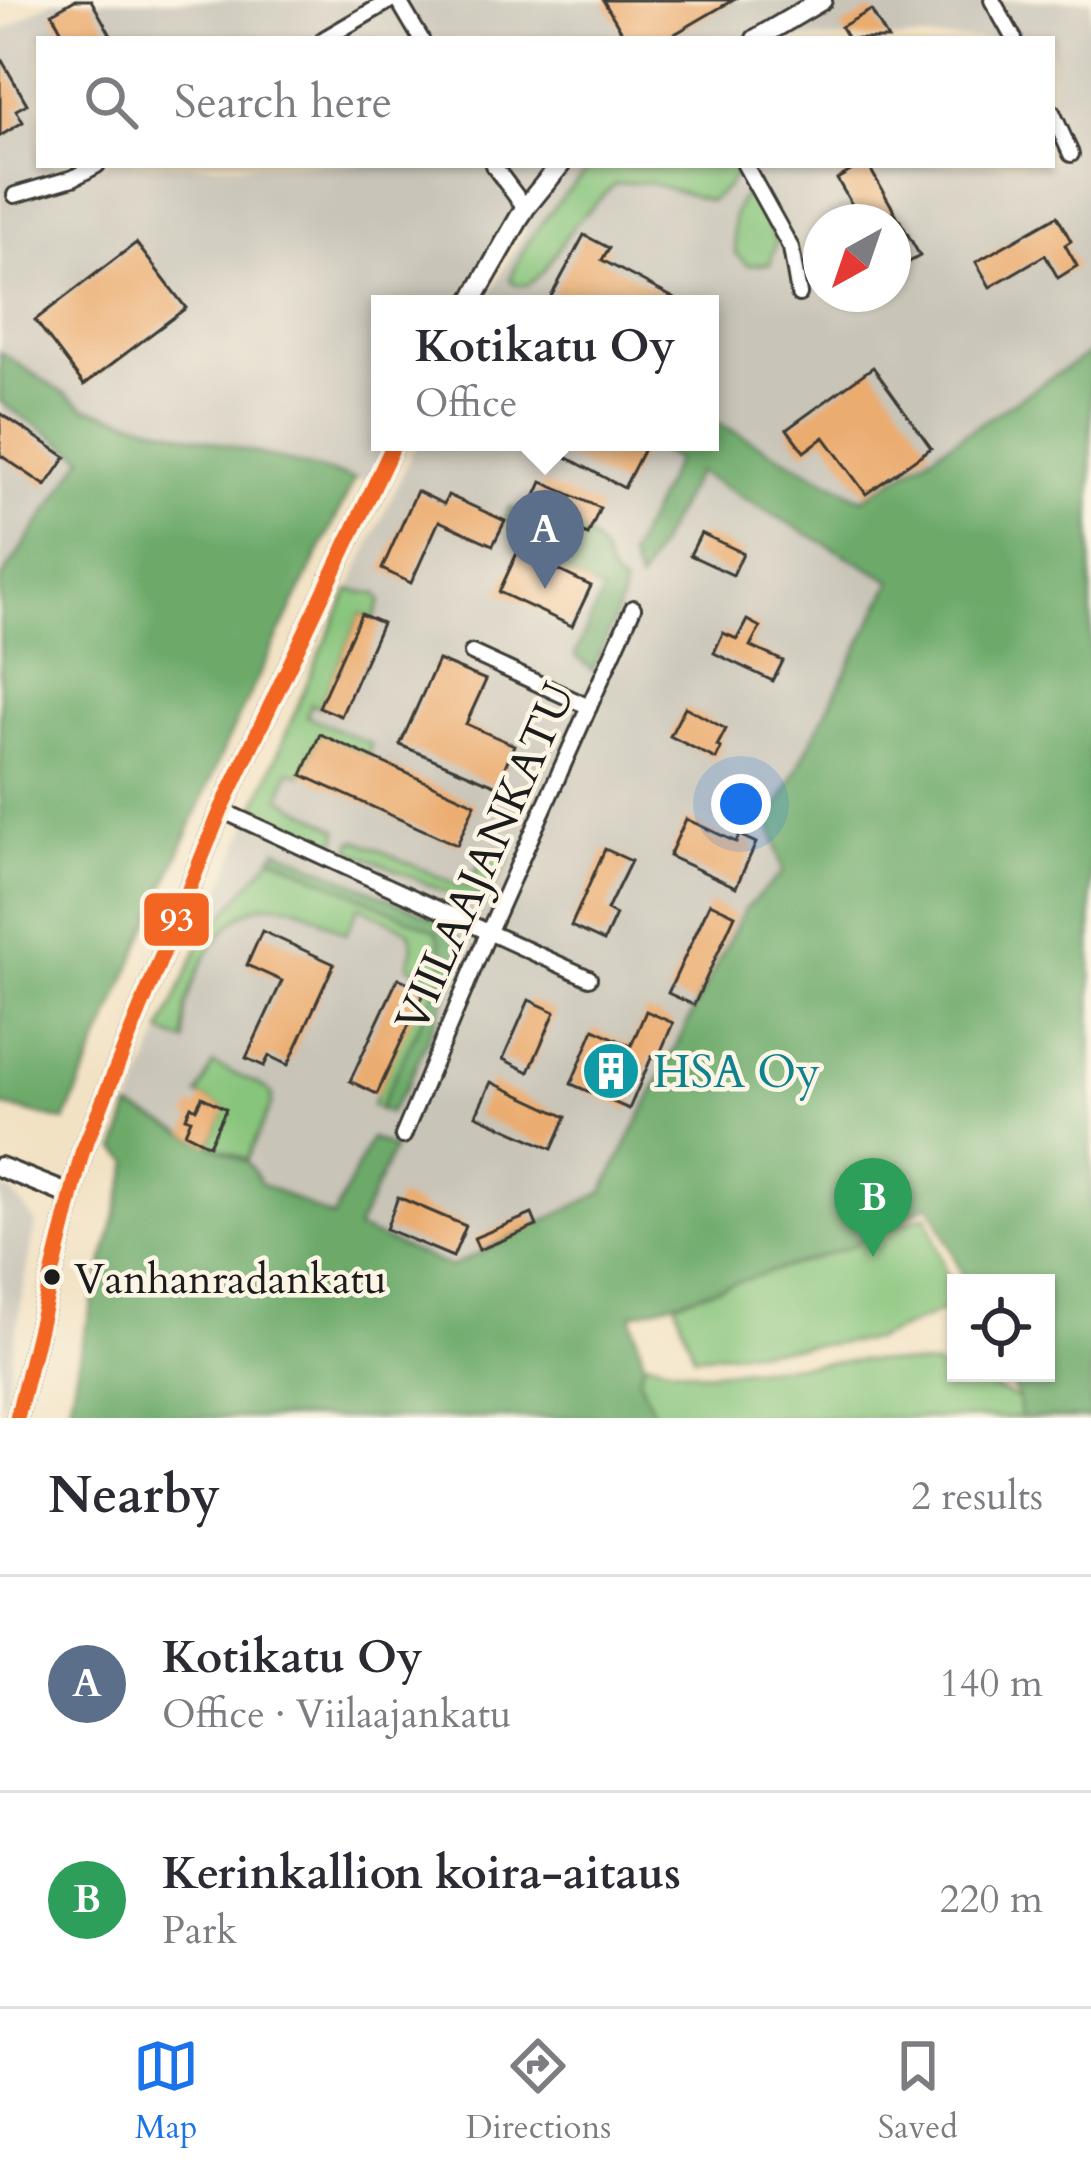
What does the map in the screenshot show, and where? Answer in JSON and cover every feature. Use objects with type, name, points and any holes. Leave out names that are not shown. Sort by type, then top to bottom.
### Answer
[{"type":"street","points":[[329,36],[395,0],[419,36]]},
{"type":"street","points":[[761,36],[822,0]]},
{"type":"street","points":[[992,0],[1012,36]]},
{"type":"street","points":[[1055,119],[1071,154]]},
{"type":"street","points":[[15,195],[91,168]]},
{"type":"street","points":[[495,168],[526,208]]},
{"type":"street","points":[[475,295],[526,208],[558,168]]},
{"type":"street","points":[[747,168],[791,248],[800,294]]},
{"type":"street","points":[[17,1418],[82,1153],[221,810],[391,451]]},
{"type":"street","name":"VIILAAJANKATU","points":[[403,1136],[633,608]]},
{"type":"street","points":[[472,652],[589,707]]},
{"type":"street","points":[[221,810],[589,978]]},
{"type":"street","points":[[0,1167],[70,1195]]},
{"type":"shaded area","points":[[53,0],[1091,0],[1091,352],[863,500],[719,424],[719,295],[489,295],[526,229],[514,211],[465,295],[371,295],[371,451],[384,451],[368,482],[86,408],[0,352],[0,33]]},
{"type":"shaded area","points":[[0,402],[84,457],[0,581]]},
{"type":"shaded area","points":[[413,451],[660,451],[676,460],[629,556],[640,580],[697,472],[892,581],[770,822],[784,872],[744,910],[603,1193],[451,1267],[357,1229],[393,1148],[371,1139],[334,1218],[261,1183],[247,1162],[130,1108],[312,671]]},
{"type":"shaded area","points":[[0,1188],[12,1193],[36,1223],[0,1418]]},
{"type":"green space","points":[[590,168],[739,169],[710,201],[647,182],[615,184],[574,225],[543,272],[528,285],[517,285],[510,280],[517,264],[557,204]]},
{"type":"green space","points":[[751,187],[776,242],[770,264],[748,265],[736,254],[734,218]]},
{"type":"green space","points":[[0,352],[86,408],[355,479],[227,741],[65,1121],[0,1105],[0,581],[84,457],[0,402]]},
{"type":"green space","points":[[1091,352],[1091,1418],[1021,1418],[1011,1382],[1055,1382],[1055,1274],[962,1274],[930,1204],[847,1248],[631,1315],[644,1361],[639,1378],[656,1418],[67,1418],[130,1162],[117,1150],[130,1108],[247,1162],[261,1183],[333,1218],[371,1138],[394,1148],[357,1229],[451,1267],[603,1192],[744,910],[783,872],[770,823],[892,581],[697,472],[639,582],[629,557],[676,460],[660,451],[719,451],[719,424],[863,499]]},
{"type":"green space","points":[[509,508],[548,516],[587,536],[623,585],[622,600],[593,671],[575,655],[603,592],[537,560],[546,539],[505,521]]},
{"type":"green space","points":[[349,590],[377,594],[381,601],[374,619],[361,614],[319,707],[311,704],[307,716],[371,744],[368,756],[320,735],[302,775],[289,771],[280,798],[338,829],[338,839],[332,842],[291,829],[256,806]]},
{"type":"green space","points":[[357,840],[468,887],[493,848],[510,856],[493,886],[463,900],[351,850]]},
{"type":"green space","points":[[278,849],[445,923],[462,942],[461,962],[407,1086],[389,1113],[379,1109],[442,976],[444,957],[437,932],[272,856]]},
{"type":"green space","points":[[272,857],[437,931],[444,957],[442,976],[379,1109],[372,1105],[429,978],[408,965],[413,946],[409,931],[359,906],[346,934],[285,905],[259,906],[244,914],[218,939],[199,971],[186,1008],[185,1042],[161,1032],[200,944]]},
{"type":"green space","points":[[213,1064],[272,1094],[247,1159],[209,1145],[225,1109],[198,1095]]},
{"type":"green space","points":[[927,1215],[947,1277],[947,1309],[875,1340],[694,1356],[675,1302]]},
{"type":"green space","points":[[861,1360],[934,1366],[947,1371],[947,1382],[976,1382],[1018,1398],[1021,1418],[656,1418],[639,1378],[644,1361],[702,1373]]},
{"type":"building","points":[[75,0],[91,0],[111,36],[64,36],[52,13]]},
{"type":"building","points":[[603,0],[733,0],[671,36],[624,36]]},
{"type":"building","points":[[871,10],[886,36],[846,36],[841,27]]},
{"type":"building","points":[[0,57],[27,104],[16,110],[23,122],[0,136]]},
{"type":"building","points":[[856,168],[870,168],[890,204],[852,204],[837,179]]},
{"type":"building","points":[[1057,216],[1071,241],[1065,245],[1077,266],[1058,278],[1045,255],[990,287],[976,262]]},
{"type":"building","points":[[584,235],[609,248],[602,260],[668,295],[552,295]]},
{"type":"building","points":[[911,240],[920,256],[911,261]]},
{"type":"building","points":[[136,243],[186,308],[84,385],[35,320]]},
{"type":"building","points":[[873,367],[931,448],[866,494],[824,437],[804,452],[787,429]]},
{"type":"building","points":[[0,413],[66,457],[46,486],[0,455]]},
{"type":"building","points":[[555,451],[643,451],[624,488]]},
{"type":"building","points":[[542,482],[600,508],[588,535],[530,509]]},
{"type":"building","points":[[417,491],[444,504],[448,495],[505,521],[493,545],[439,521],[411,583],[382,569]]},
{"type":"building","points":[[701,533],[743,553],[733,575],[690,555]]},
{"type":"building","points":[[518,551],[591,586],[572,626],[499,592]]},
{"type":"building","points":[[361,614],[382,623],[341,716],[319,707]]},
{"type":"building","points":[[747,620],[760,627],[750,646],[783,661],[773,681],[714,653],[723,633],[737,639]]},
{"type":"building","points":[[438,660],[486,680],[466,724],[514,745],[497,786],[400,745]]},
{"type":"building","points":[[685,707],[726,729],[716,759],[670,736]]},
{"type":"building","points":[[320,734],[475,804],[457,845],[302,775]]},
{"type":"building","points":[[686,819],[736,842],[739,835],[756,843],[736,887],[669,856]]},
{"type":"building","points":[[605,849],[631,861],[607,910],[616,915],[604,941],[571,926]]},
{"type":"building","points":[[710,903],[735,915],[694,1005],[668,993]]},
{"type":"building","points":[[262,931],[334,964],[288,1065],[269,1056],[264,1066],[246,1058],[282,981],[247,965]]},
{"type":"building","points":[[398,978],[425,990],[377,1094],[350,1081]]},
{"type":"building","points":[[529,1000],[555,1012],[529,1072],[503,1059]]},
{"type":"building","name":"HSA Oy","points":[[646,1011],[673,1023],[658,1058],[652,1056],[629,1109],[571,1084],[594,1029],[631,1046]]},
{"type":"building","points":[[491,1082],[566,1117],[552,1149],[476,1115]]},
{"type":"building","points":[[202,1097],[226,1109],[209,1145],[185,1133],[191,1106],[196,1109]]},
{"type":"building","points":[[398,1197],[466,1226],[453,1257],[386,1229]]},
{"type":"building","points":[[532,1214],[537,1226],[479,1250],[474,1238]]},
{"type":"transit line","name":"93","points":[[17,1418],[82,1153],[221,810],[391,451]]},
{"type":"place","name":"Kotikatu Oy","points":[[545,589]]},
{"type":"place","name":"HSA Oy","points":[[611,1071]]},
{"type":"place","name":"Kerinkallion koira-aitaus","points":[[873,1257]]},
{"type":"place","name":"Vanhanradankatu","points":[[52,1277]]}]
